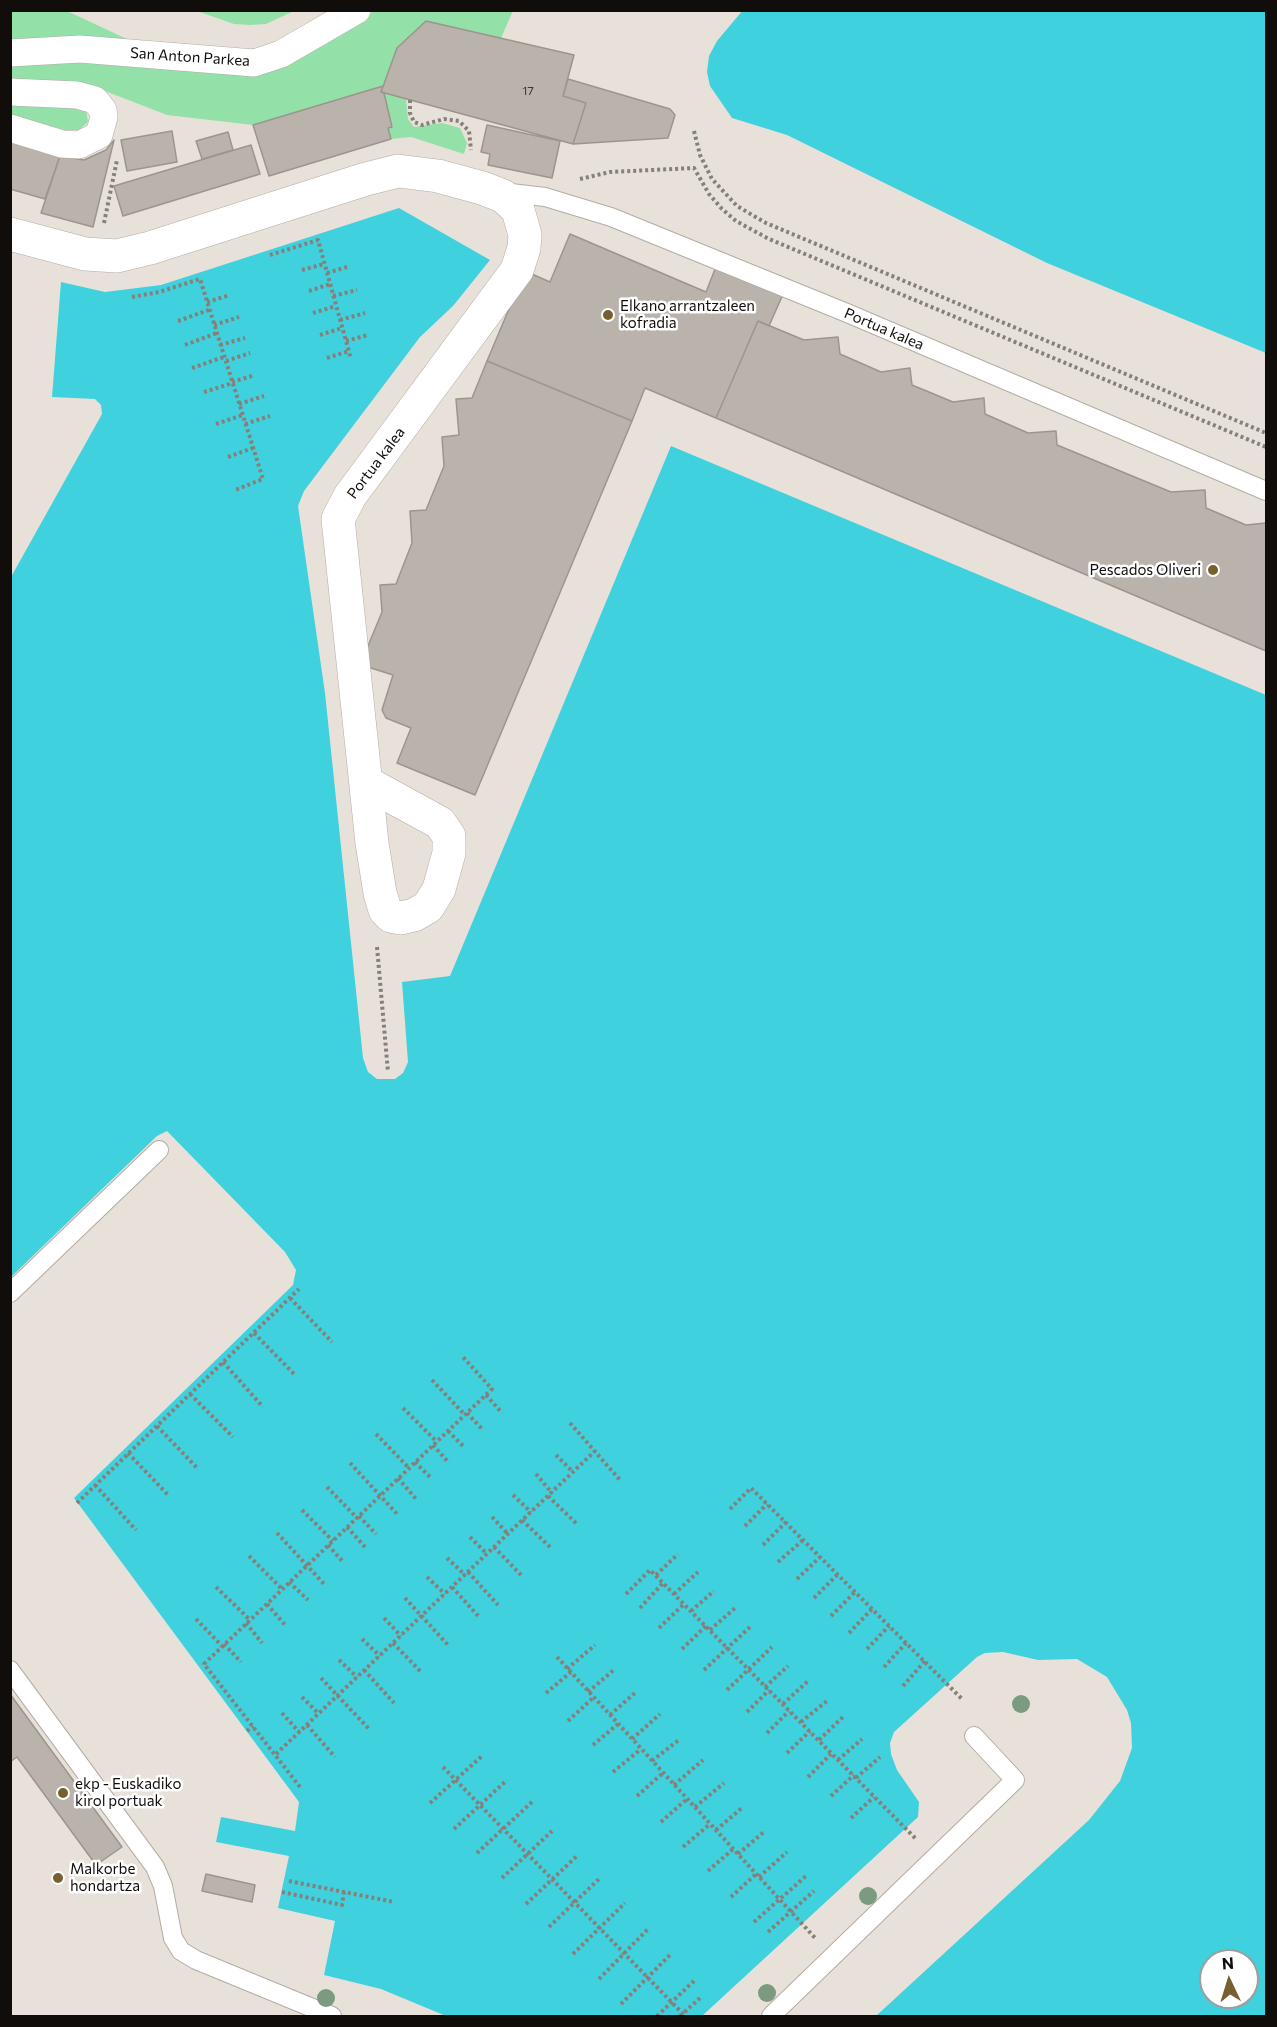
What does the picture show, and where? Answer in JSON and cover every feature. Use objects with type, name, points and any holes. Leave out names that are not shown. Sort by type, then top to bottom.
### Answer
[{"type":"street","name":"San Anton Parkea","points":[[10,53],[80,49],[225,62],[264,62],[357,10]]},
{"type":"street","points":[[10,92],[77,94],[100,105],[104,123],[95,138],[79,146],[62,144],[10,128]]},
{"type":"street","name":"Portua kalea","points":[[10,234],[85,254],[117,256],[393,172],[438,176],[494,191],[515,206],[523,220],[525,243],[520,263],[504,290],[350,496],[338,519],[376,869],[382,900],[388,913]]},
{"type":"street","points":[[367,783],[440,823],[449,836],[449,853],[444,876],[428,907],[414,915],[401,918],[388,913]]},
{"type":"lane","name":"Portua kalea","points":[[494,191],[554,200],[611,217],[836,309],[1266,491]]},
{"type":"lane","points":[[10,1293],[159,1150]]},
{"type":"lane","points":[[10,1670],[158,1872],[164,1886],[171,1929],[181,1951],[196,1960],[332,2016]]},
{"type":"lane","points":[[771,2016],[1015,1780],[974,1736]]},
{"type":"path","points":[[410,100],[410,113],[416,124],[448,119],[459,121],[466,126],[471,138],[471,154]]},
{"type":"path","points":[[694,131],[700,155],[712,179],[737,206],[766,224],[1266,433]]},
{"type":"path","points":[[554,200],[570,184],[597,174],[694,168],[709,194],[722,209],[736,221],[769,239],[1266,447]]},
{"type":"path","points":[[305,232],[309,243]]},
{"type":"path","points":[[270,255],[318,240],[351,358]]},
{"type":"path","points":[[302,270],[324,264]]},
{"type":"path","points":[[327,273],[350,266]]},
{"type":"path","points":[[196,268],[263,479],[235,490]]},
{"type":"path","points":[[132,297],[159,292],[200,279]]},
{"type":"path","points":[[309,291],[330,285]]},
{"type":"path","points":[[333,296],[357,290]]},
{"type":"path","points":[[207,302],[230,295]]},
{"type":"path","points":[[313,313],[336,306]]},
{"type":"path","points":[[178,321],[209,310]]},
{"type":"path","points":[[340,320],[364,313]]},
{"type":"path","points":[[214,325],[239,317]]},
{"type":"path","points":[[320,335],[342,328]]},
{"type":"path","points":[[186,345],[217,333]]},
{"type":"path","points":[[346,341],[368,334]]},
{"type":"path","points":[[220,345],[245,338]]},
{"type":"path","points":[[327,358],[348,351]]},
{"type":"path","points":[[192,368],[250,353]]},
{"type":"path","points":[[204,392],[255,375]]},
{"type":"path","points":[[239,404],[264,396]]},
{"type":"path","points":[[216,424],[243,415]]},
{"type":"path","points":[[245,424],[270,416]]},
{"type":"path","points":[[228,457],[253,448]]},
{"type":"path","points":[[388,913],[377,946],[388,1072]]},
{"type":"path","points":[[77,1503],[299,1289]]},
{"type":"path","points":[[290,1298],[332,1342]]},
{"type":"path","points":[[254,1332],[295,1375]]},
{"type":"path","points":[[300,1787],[204,1664],[492,1389],[462,1356]]},
{"type":"path","points":[[223,1362],[263,1407]]},
{"type":"path","points":[[432,1380],[483,1430]]},
{"type":"path","points":[[190,1394],[234,1437]]},
{"type":"path","points":[[486,1395],[502,1413]]},
{"type":"path","points":[[403,1408],[449,1463]]},
{"type":"path","points":[[570,1423],[620,1480]]},
{"type":"path","points":[[157,1426],[198,1469]]},
{"type":"path","points":[[448,1431],[465,1447]]},
{"type":"path","points":[[376,1434],[409,1468]]},
{"type":"path","points":[[276,1754],[595,1451]]},
{"type":"path","points":[[128,1454],[170,1496]]},
{"type":"path","points":[[556,1455],[573,1472]]},
{"type":"path","points":[[415,1462],[432,1479]]},
{"type":"path","points":[[350,1464],[397,1514]]},
{"type":"path","points":[[536,1474],[550,1494],[578,1525]]},
{"type":"path","points":[[398,1478],[416,1499]]},
{"type":"path","points":[[95,1485],[136,1530]]},
{"type":"path","points":[[327,1487],[376,1534]]},
{"type":"path","points":[[730,1509],[751,1488],[963,1700]]},
{"type":"path","points":[[513,1495],[531,1512]]},
{"type":"path","points":[[745,1526],[767,1504]]},
{"type":"path","points":[[302,1510],[333,1541]]},
{"type":"path","points":[[492,1517],[508,1534]]},
{"type":"path","points":[[522,1520],[551,1548]]},
{"type":"path","points":[[763,1545],[786,1522]]},
{"type":"path","points":[[347,1527],[366,1548]]},
{"type":"path","points":[[277,1533],[324,1584]]},
{"type":"path","points":[[470,1537],[487,1554]]},
{"type":"path","points":[[778,1562],[804,1540]]},
{"type":"path","points":[[328,1545],[344,1563]]},
{"type":"path","points":[[494,1547],[521,1575]]},
{"type":"path","points":[[656,1575],[678,1554]]},
{"type":"path","points":[[249,1556],[282,1589]]},
{"type":"path","points":[[797,1579],[820,1557]]},
{"type":"path","points":[[447,1558],[467,1573],[498,1605]]},
{"type":"path","points":[[626,1594],[650,1570],[656,1575],[924,1847]]},
{"type":"path","points":[[674,1594],[698,1572]]},
{"type":"path","points":[[814,1598],[838,1574]]},
{"type":"path","points":[[427,1577],[445,1594]]},
{"type":"path","points":[[290,1582],[308,1600]]},
{"type":"path","points":[[640,1608],[663,1583]]},
{"type":"path","points":[[216,1587],[248,1622],[262,1643]]},
{"type":"path","points":[[452,1587],[480,1618]]},
{"type":"path","points":[[691,1611],[714,1591]]},
{"type":"path","points":[[831,1616],[855,1592]]},
{"type":"path","points":[[405,1599],[448,1645]]},
{"type":"path","points":[[267,1604],[285,1625]]},
{"type":"path","points":[[659,1628],[684,1604]]},
{"type":"path","points":[[682,1649],[735,1608]]},
{"type":"path","points":[[849,1633],[872,1609]]},
{"type":"path","points":[[384,1618],[401,1636]]},
{"type":"path","points":[[195,1619],[241,1662]]},
{"type":"path","points":[[704,1670],[751,1626]]},
{"type":"path","points":[[867,1649],[889,1626]]},
{"type":"path","points":[[362,1639],[380,1656]]},
{"type":"path","points":[[393,1643],[421,1672]]},
{"type":"path","points":[[884,1667],[906,1643]]},
{"type":"path","points":[[546,1693],[595,1645]]},
{"type":"path","points":[[727,1690],[772,1647]]},
{"type":"path","points":[[557,1657],[822,1945]]},
{"type":"path","points":[[339,1660],[357,1677]]},
{"type":"path","points":[[903,1686],[925,1661]]},
{"type":"path","points":[[747,1712],[788,1666]]},
{"type":"path","points":[[588,1692],[615,1669]]},
{"type":"path","points":[[364,1670],[394,1703]]},
{"type":"path","points":[[321,1678],[369,1729]]},
{"type":"path","points":[[783,1704],[808,1681]]},
{"type":"path","points":[[610,1715],[636,1692]]},
{"type":"path","points":[[302,1697],[318,1713]]},
{"type":"path","points":[[568,1721],[594,1697]]},
{"type":"path","points":[[801,1722],[826,1701]]},
{"type":"path","points":[[767,1733],[789,1711]]},
{"type":"path","points":[[282,1713],[299,1732]]},
{"type":"path","points":[[632,1739],[660,1714]]},
{"type":"path","points":[[819,1740],[843,1717]]},
{"type":"path","points":[[593,1745],[618,1724]]},
{"type":"path","points":[[307,1725],[335,1757]]},
{"type":"path","points":[[247,1731],[253,1726]]},
{"type":"path","points":[[787,1753],[810,1731]]},
{"type":"path","points":[[652,1761],[680,1739]]},
{"type":"path","points":[[838,1760],[862,1739]]},
{"type":"path","points":[[613,1772],[641,1749]]},
{"type":"path","points":[[808,1777],[831,1754]]},
{"type":"path","points":[[430,1803],[482,1756]]},
{"type":"path","points":[[831,1796],[880,1757]]},
{"type":"path","points":[[674,1785],[703,1760]]},
{"type":"path","points":[[443,1767],[683,2016],[700,1998]]},
{"type":"path","points":[[637,1796],[663,1773]]},
{"type":"path","points":[[454,1829],[507,1780]]},
{"type":"path","points":[[695,1808],[724,1783]]},
{"type":"path","points":[[851,1818],[874,1797]]},
{"type":"path","points":[[661,1822],[687,1799]]},
{"type":"path","points":[[477,1853],[532,1802]]},
{"type":"path","points":[[716,1830],[743,1807]]},
{"type":"path","points":[[683,1847],[710,1824]]},
{"type":"path","points":[[502,1878],[552,1831]]},
{"type":"path","points":[[738,1854],[765,1831]]},
{"type":"path","points":[[708,1871],[733,1849]]},
{"type":"path","points":[[731,1897],[787,1852]]},
{"type":"path","points":[[526,1904],[578,1855]]},
{"type":"path","points":[[754,1922],[807,1875]]},
{"type":"path","points":[[549,1927],[601,1877]]},
{"type":"path","points":[[289,1881],[394,1902]]},
{"type":"path","points":[[768,1932],[814,1891]]},
{"type":"path","points":[[282,1892],[342,1905],[344,1892]]},
{"type":"path","points":[[573,1954],[625,1903]]},
{"type":"path","points":[[598,1978],[649,1928]]},
{"type":"path","points":[[621,2004],[672,1953]]},
{"type":"path","points":[[657,2016],[695,1980]]},
{"type":"green space","points":[[10,11],[67,11],[142,46],[11,42]]},
{"type":"green space","points":[[197,11],[294,11],[266,24],[250,25],[234,24]]},
{"type":"green space","points":[[374,11],[513,11],[501,38],[426,21],[397,48],[383,86],[253,125],[167,115],[105,91],[11,83],[11,62],[49,59],[276,66]]},
{"type":"green space","points":[[384,93],[406,99],[408,119],[414,127],[442,123],[460,128],[467,143],[464,154],[411,137],[391,139],[388,128],[392,127]]},
{"type":"green space","points":[[11,101],[40,102],[86,110],[88,122],[79,130],[60,130],[11,114]]},
{"type":"water","points":[[743,10],[1266,11],[1266,353],[1047,263],[787,135],[732,118],[710,86],[707,72],[709,56],[717,41]]},
{"type":"water","points":[[399,208],[490,260],[453,306],[420,337],[304,491],[298,506],[325,693],[363,1058],[368,1072],[377,1079],[395,1079],[403,1073],[408,1062],[402,982],[450,976],[671,446],[1266,695],[1266,2016],[876,2016],[1089,1820],[1120,1781],[1132,1748],[1131,1723],[1127,1710],[1107,1677],[1077,1659],[1038,1660],[1003,1652],[985,1653],[977,1657],[894,1732],[890,1743],[891,1754],[897,1770],[919,1802],[918,1817],[702,2016],[446,2016],[381,1989],[324,1975],[335,1921],[278,1908],[289,1856],[216,1842],[221,1817],[295,1831],[299,1802],[74,1498],[293,1285],[296,1270],[285,1252],[167,1131],[157,1136],[11,1277],[11,577],[102,414],[101,405],[95,399],[52,397],[61,282],[105,292],[161,285]]},
{"type":"building","points":[[426,21],[574,55],[563,96],[586,103],[573,144],[381,92],[397,48]]},
{"type":"building","points":[[568,79],[670,109],[675,115],[668,138],[573,144],[586,103],[563,96]]},
{"type":"building","points":[[383,86],[381,92],[384,93],[392,127],[388,128],[391,139],[269,176],[253,125]]},
{"type":"building","points":[[487,125],[560,141],[552,178],[488,165],[490,154],[481,152]]},
{"type":"building","points":[[172,131],[177,162],[127,171],[121,140]]},
{"type":"building","points":[[228,132],[233,150],[202,159],[196,141]]},
{"type":"building","points":[[10,138],[60,156],[45,199],[10,189]]},
{"type":"building","points":[[114,140],[93,227],[41,213],[60,156],[84,160],[106,150]]},
{"type":"building","points":[[251,145],[260,174],[123,216],[114,186]]},
{"type":"building","points":[[570,234],[706,292],[717,264],[784,292],[769,326],[758,321],[716,418],[645,388],[632,421],[487,361],[525,271],[550,282]]},
{"type":"building","points":[[758,321],[804,340],[838,337],[840,354],[881,372],[910,368],[912,385],[953,402],[984,398],[985,414],[1028,433],[1056,431],[1057,445],[1171,492],[1205,490],[1206,508],[1246,525],[1266,523],[1266,651],[716,418]]},
{"type":"building","points":[[487,361],[632,421],[475,795],[397,763],[411,728],[386,718],[382,710],[393,675],[371,668],[363,658],[382,612],[380,585],[396,584],[412,543],[410,511],[426,510],[444,466],[442,437],[459,435],[456,399],[472,398]]},
{"type":"building","points":[[10,1694],[122,1847],[96,1865],[17,1757],[10,1762]]},
{"type":"building","points":[[206,1874],[255,1885],[252,1902],[202,1891]]},
{"type":"place","name":"Elkano arrantzaleen kofradia","points":[[608,315]]},
{"type":"place","name":"Pescados Oliveri","points":[[1213,570]]},
{"type":"place","name":"ekp - Euskadiko kirol portuak","points":[[63,1793]]},
{"type":"place","name":"Malkorbe hondartza","points":[[58,1878]]}]
